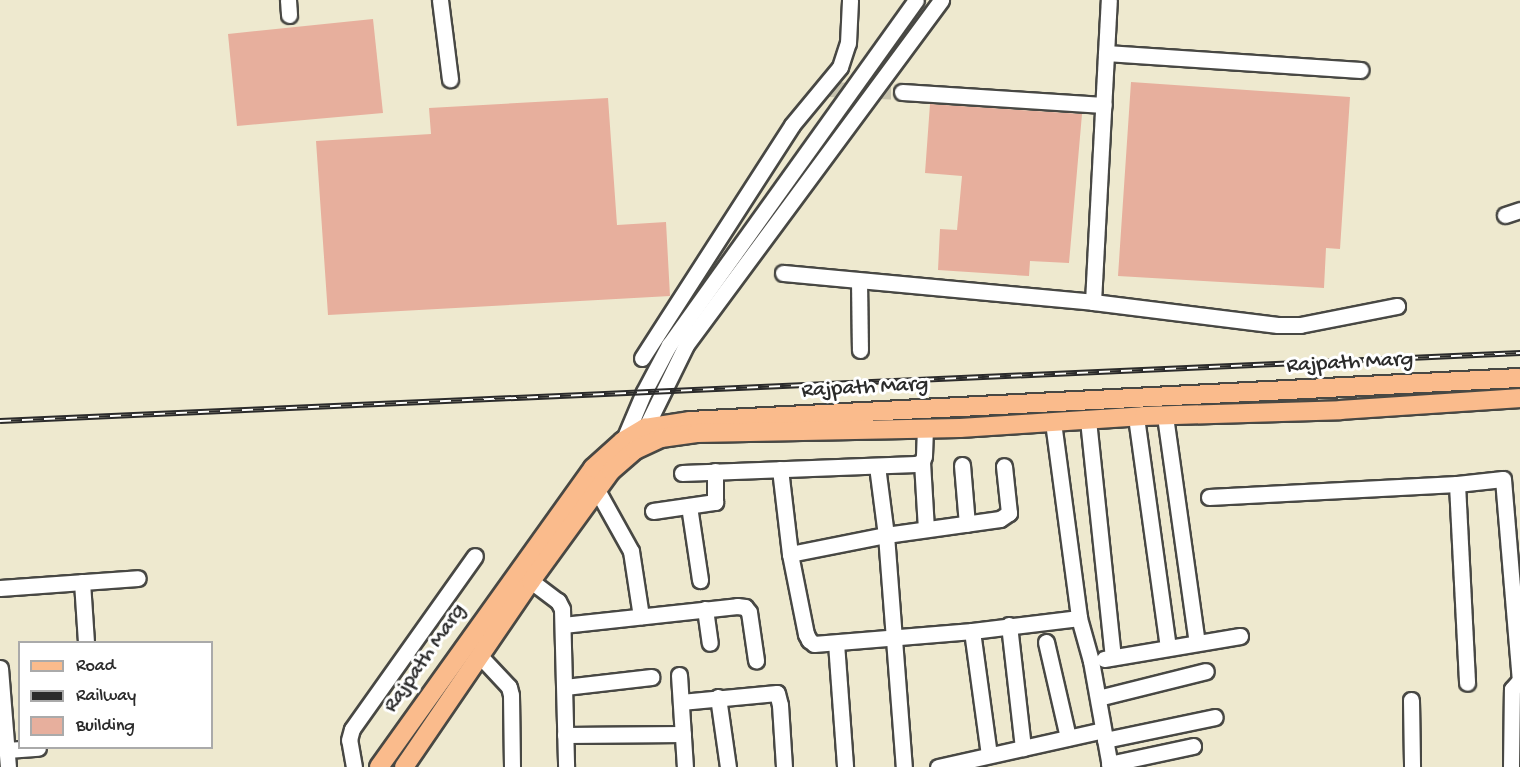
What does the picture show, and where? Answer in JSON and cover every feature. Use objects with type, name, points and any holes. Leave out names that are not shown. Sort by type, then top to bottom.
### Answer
[{"type":"main road","name":"Rajpath Marg","points":[[404,767],[531,581],[629,446],[645,428],[690,421],[1520,378]]},
{"type":"main road","name":"Rajpath Marg","points":[[379,767],[592,468],[629,446],[661,438],[697,433],[926,429],[1136,417],[1341,410],[1520,398]]},
{"type":"street","points":[[440,0],[450,79]]},
{"type":"street","points":[[642,358],[792,125],[826,89],[840,67],[848,43],[850,0]]},
{"type":"street","points":[[629,446],[644,392],[669,345],[915,0]]},
{"type":"street","points":[[645,428],[686,345],[941,0]]},
{"type":"street","points":[[1093,302],[1109,0]]},
{"type":"street","points":[[1107,53],[1360,70]]},
{"type":"street","points":[[902,92],[1104,105]]},
{"type":"street","points":[[1505,215],[1520,210]]},
{"type":"street","points":[[783,273],[1093,302],[1289,325],[1323,321],[1397,306]]},
{"type":"street","points":[[859,281],[860,350]]},
{"type":"street","points":[[1165,416],[1197,643]]},
{"type":"street","points":[[1136,417],[1168,648]]},
{"type":"street","points":[[1088,420],[1113,657]]},
{"type":"street","points":[[1053,422],[1079,618],[1091,661],[1110,765],[1193,746]]},
{"type":"street","points":[[926,429],[922,462],[926,529]]},
{"type":"street","points":[[682,473],[877,466],[922,462]]},
{"type":"street","points":[[962,465],[967,524]]},
{"type":"street","points":[[877,466],[895,638],[904,767]]},
{"type":"street","points":[[790,554],[885,535],[1000,519],[1009,513],[1004,466]]},
{"type":"street","points":[[780,469],[790,554],[809,640],[814,644],[972,631],[1079,618]]},
{"type":"street","points":[[653,511],[715,502],[715,471]]},
{"type":"street","points":[[1209,497],[1456,484],[1503,479],[1520,680],[1512,689],[1511,767]]},
{"type":"street","points":[[1456,484],[1467,683]]},
{"type":"street","points":[[597,490],[631,551],[641,616]]},
{"type":"street","points":[[689,507],[700,580]]},
{"type":"street","points":[[354,767],[349,740],[352,729],[475,556]]},
{"type":"street","points":[[0,588],[138,578]]},
{"type":"street","points":[[531,581],[558,601],[562,609],[566,767]]},
{"type":"street","points":[[82,582],[86,641]]},
{"type":"street","points":[[563,625],[705,609],[745,607],[748,612],[756,660]]},
{"type":"street","points":[[705,609],[710,643]]},
{"type":"street","points":[[1009,625],[1023,748]]},
{"type":"street","points":[[972,631],[989,756]]},
{"type":"street","points":[[1091,661],[1240,636]]},
{"type":"street","points":[[1046,642],[1068,738]]},
{"type":"street","points":[[836,643],[845,767]]},
{"type":"street","points":[[480,656],[509,687],[512,767]]},
{"type":"street","points":[[0,668],[8,767]]},
{"type":"street","points":[[1098,698],[1206,671]]},
{"type":"street","points":[[679,675],[685,767]]},
{"type":"street","points":[[565,687],[651,677]]},
{"type":"street","points":[[681,702],[777,693],[780,705],[784,767]]},
{"type":"street","points":[[718,697],[728,767]]},
{"type":"street","points":[[1412,700],[1412,767]]},
{"type":"street","points":[[938,767],[956,765],[1068,738],[1104,735],[1215,717]]},
{"type":"street","points":[[565,735],[683,734]]},
{"type":"street","points":[[7,750],[18,749]]},
{"type":"building","points":[[373,19],[383,113],[237,126],[228,34]]},
{"type":"building","points":[[1131,82],[1350,97],[1340,249],[1326,248],[1324,288],[1118,276]]},
{"type":"building","points":[[608,98],[617,225],[666,222],[670,296],[328,315],[316,141],[431,134],[429,108]]},
{"type":"building","points":[[930,104],[1082,114],[1069,263],[1030,261],[1029,276],[938,270],[940,229],[957,230],[962,176],[925,173]]},
{"type":"tunnel","points":[[830,89],[902,92]]},
{"type":"railway","points":[[0,421],[1520,353]]}]
